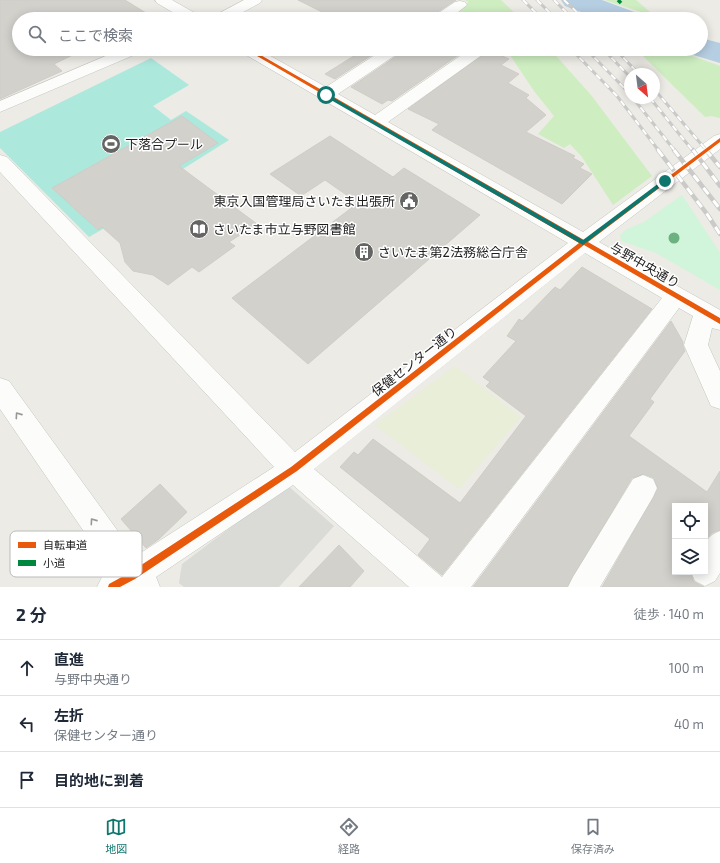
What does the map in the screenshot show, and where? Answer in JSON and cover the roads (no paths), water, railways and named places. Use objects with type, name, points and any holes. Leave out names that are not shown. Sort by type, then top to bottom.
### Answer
[{"type":"street","points":[[162,0],[183,12]]},
{"type":"street","points":[[232,12],[255,0]]},
{"type":"street","points":[[450,12],[460,5]]},
{"type":"street","points":[[0,107],[119,56]]},
{"type":"street","name":"与野中央通り","points":[[258,56],[712,317]]},
{"type":"street","points":[[326,95],[384,56]]},
{"type":"street","points":[[375,123],[470,56]]},
{"type":"street","name":"保健センター通り","points":[[142,575],[294,469],[583,243],[720,140]]},
{"type":"street","points":[[0,161],[294,469],[432,587]]},
{"type":"street","points":[[453,587],[676,296]]},
{"type":"street","points":[[712,317],[696,345],[720,398]]},
{"type":"street","points":[[0,389],[95,531]]},
{"type":"street","points":[[583,587],[644,488]]},
{"type":"street","points":[[708,567],[720,546]]},
{"type":"street","points":[[696,587],[703,575]]},
{"type":"street","name":"保健センター通り","points":[[130,583],[139,577]]},
{"type":"waterway","points":[[575,0],[608,12]]},
{"type":"waterway","points":[[708,50],[720,54]]},
{"type":"railway","points":[[523,0],[535,12]]},
{"type":"railway","points":[[537,0],[549,12]]},
{"type":"railway","points":[[554,0],[566,12]]},
{"type":"railway","points":[[564,0],[577,12]]},
{"type":"railway","points":[[578,56],[617,96],[659,151]]},
{"type":"railway","points":[[593,56],[624,88]]},
{"type":"railway","points":[[610,56],[624,71]]},
{"type":"railway","points":[[622,56],[633,68]]},
{"type":"railway","points":[[660,96],[707,151]]},
{"type":"railway","points":[[638,104],[675,151]]},
{"type":"railway","points":[[655,104],[693,151]]},
{"type":"railway","points":[[658,150],[707,214],[720,234]]},
{"type":"railway","points":[[674,150],[720,209]]},
{"type":"railway","points":[[693,150],[720,186]]},
{"type":"railway","points":[[706,150],[720,167]]},
{"type":"place","name":"下落合プール","points":[[111,144]]},
{"type":"place","name":"東京入国管理局さいたま出張所","points":[[409,201]]},
{"type":"place","name":"さいたま市立与野図書館","points":[[199,229]]},
{"type":"place","name":"さいたま第2法務総合庁舎","points":[[364,252]]}]
